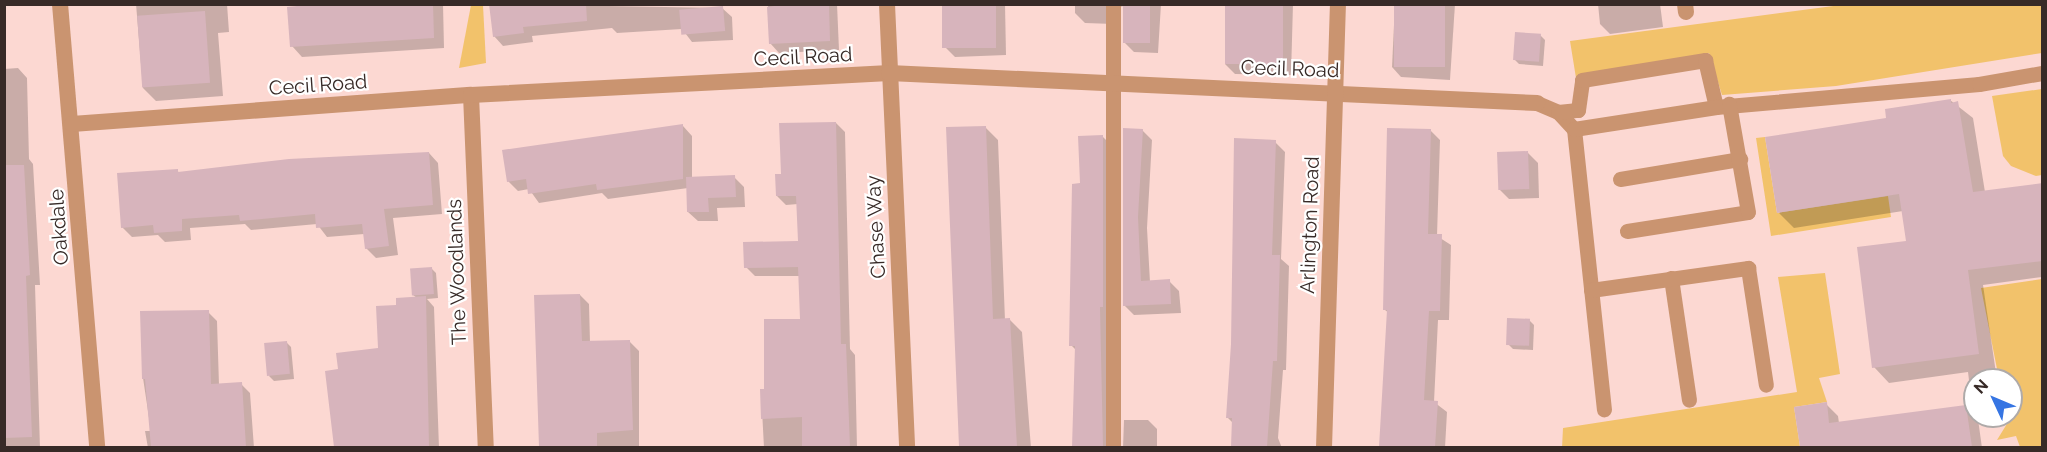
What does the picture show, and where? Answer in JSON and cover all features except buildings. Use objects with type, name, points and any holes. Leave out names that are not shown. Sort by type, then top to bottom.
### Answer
[{"type":"street","name":"Oakdale","points":[[60,4],[72,124],[97,447]]},
{"type":"street","name":"Chase Way","points":[[887,4],[907,447]]},
{"type":"street","name":"Arlington Road","points":[[1323,447],[1338,4]]},
{"type":"street","name":"Cecil Road","points":[[72,124],[471,95],[889,74],[1111,86],[1335,91],[1537,103]]},
{"type":"street","name":"The Woodlands","points":[[471,95],[486,447]]},
{"type":"lane","points":[[1113,4],[1111,86],[1113,447]]},
{"type":"lane","points":[[1558,112],[1578,110],[1582,80],[1705,60],[1740,159],[1748,212],[1627,231]]},
{"type":"lane","points":[[1574,129],[1723,106],[1979,84],[2043,74]]},
{"type":"lane","points":[[1537,103],[1558,112],[1574,129],[1604,409]]},
{"type":"lane","points":[[1620,179],[1740,159]]},
{"type":"lane","points":[[1591,290],[1748,268],[1766,385]]},
{"type":"lane","points":[[1671,278],[1689,400]]},
{"type":"shaded area","points":[[471,5],[483,5],[486,63],[459,68]]},
{"type":"shaded area","points":[[1841,5],[2042,5],[2042,53],[1836,86],[1722,95],[1709,53],[1576,78],[1570,41]]},
{"type":"shaded area","points":[[2042,89],[2042,175],[2036,176],[2011,166],[2003,156],[1992,96]]},
{"type":"shaded area","points":[[1765,137],[1777,213],[1888,196],[1891,217],[1771,236],[1756,138]]},
{"type":"shaded area","points":[[1825,273],[1840,374],[1819,378],[1827,402],[1794,407],[1800,447],[1562,448],[1563,428],[1797,392],[1778,277]]},
{"type":"shaded area","points":[[2042,279],[2042,447],[2020,447],[2016,436],[1997,440],[2004,428],[2023,428],[2023,368],[1997,368],[1981,288]]}]
